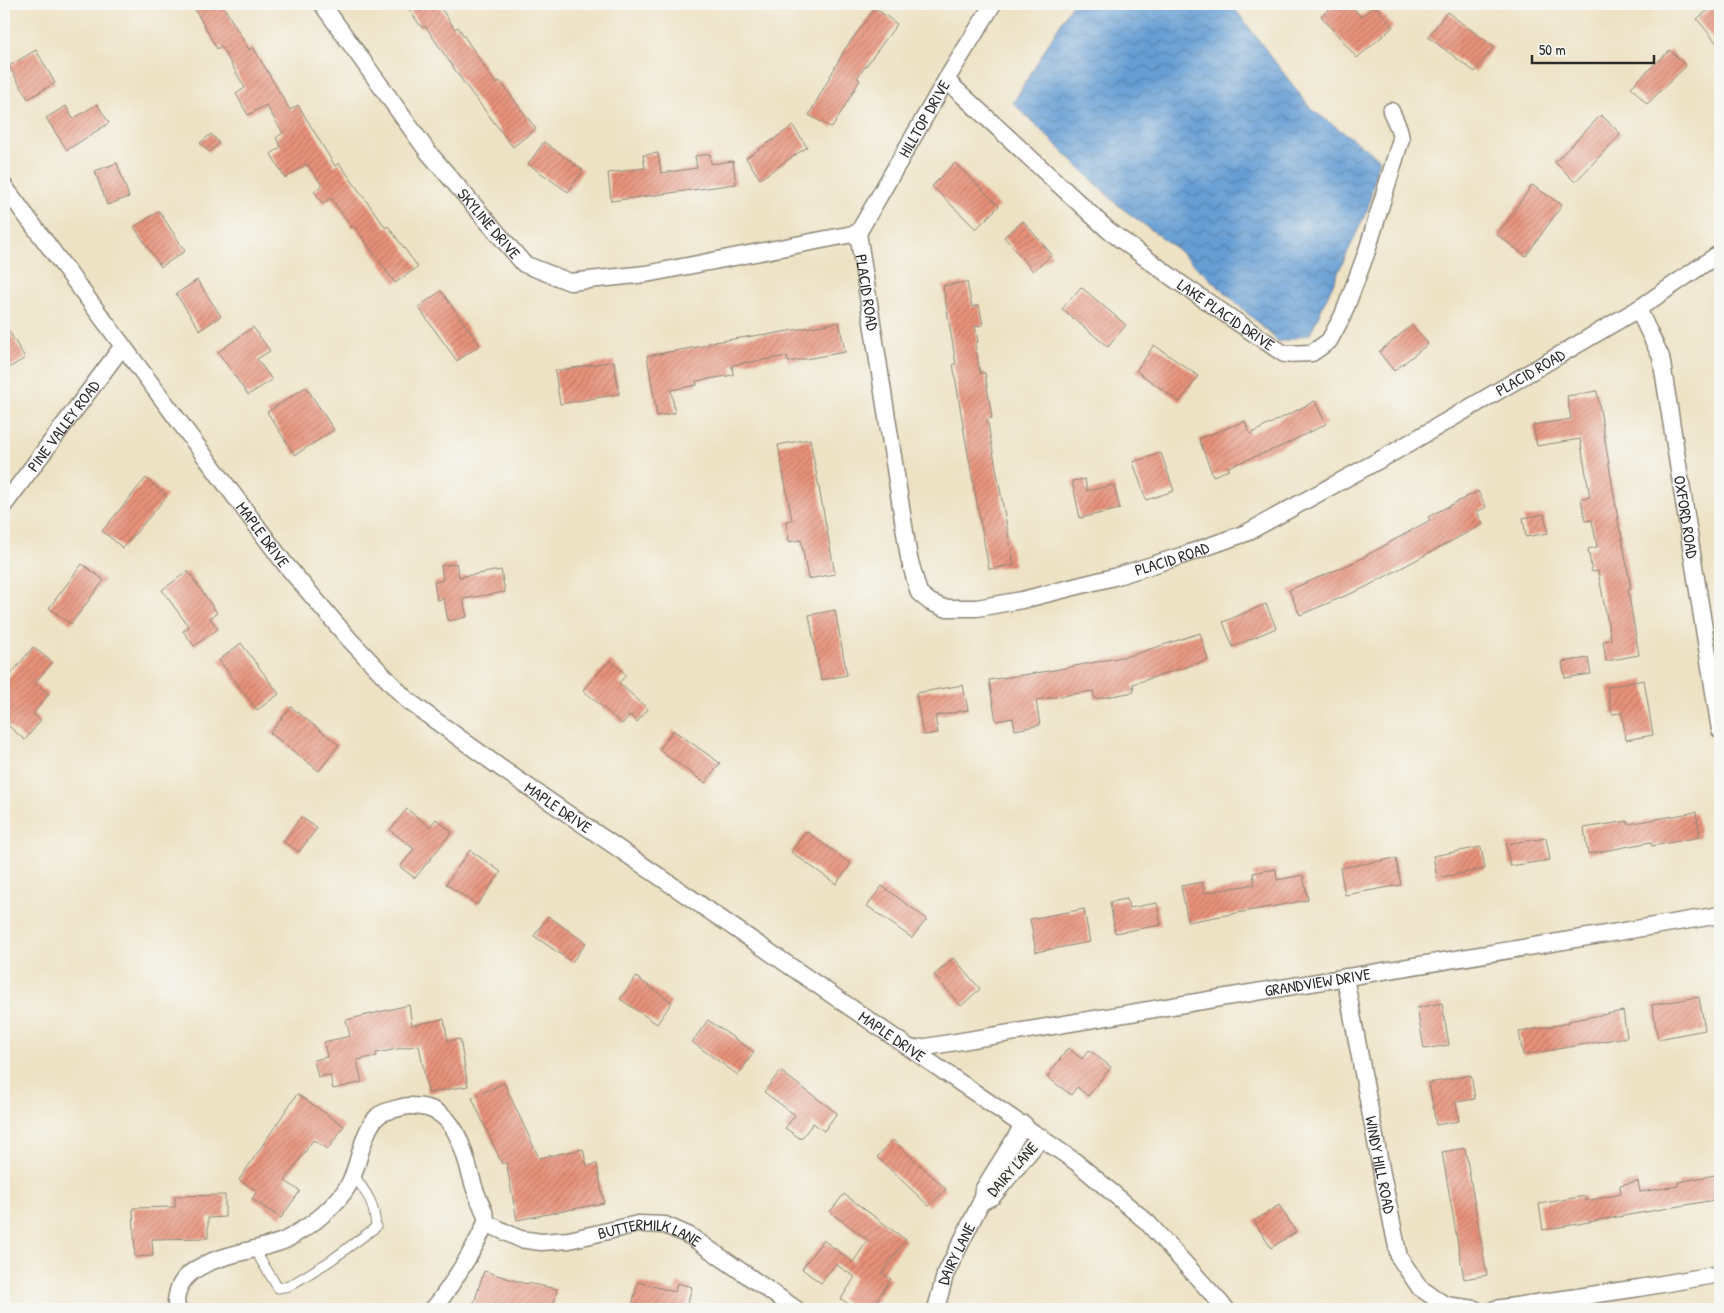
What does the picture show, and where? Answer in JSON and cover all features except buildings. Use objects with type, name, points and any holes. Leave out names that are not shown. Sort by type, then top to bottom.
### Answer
[{"type":"street","name":"SKYLINE DRIVE","points":[[322,4],[428,152],[524,264],[570,282],[646,274],[858,233]]},
{"type":"street","name":"HILLTOP DRIVE","points":[[858,233],[946,80],[993,4]]},
{"type":"street","name":"LAKE PLACID DRIVE","points":[[946,80],[1108,230],[1177,281],[1284,354],[1312,353],[1329,341],[1343,315],[1366,254],[1401,140],[1400,129],[1391,110]]},
{"type":"street","name":"MAPLE DRIVE","points":[[4,186],[285,564],[349,639],[407,700],[498,766],[1024,1124],[1076,1162],[1147,1222],[1226,1309]]},
{"type":"street","name":"PLACID ROAD","points":[[858,233],[909,558],[919,593],[930,602],[944,608],[977,608],[1040,596],[1114,577],[1246,533],[1394,452],[1638,309],[1720,253]]},
{"type":"street","name":"OXFORD ROAD","points":[[1638,309],[1661,357],[1720,730]]},
{"type":"street","name":"PINE VALLEY ROAD","points":[[4,505],[122,346]]},
{"type":"street","name":"GRANDVIEW DRIVE","points":[[914,1049],[1720,915]]},
{"type":"street","name":"WINDY HILL ROAD","points":[[1345,978],[1399,1257],[1420,1288],[1444,1304],[1475,1309]]},
{"type":"street","points":[[178,1309],[176,1305],[178,1289],[188,1274],[218,1258],[280,1242],[310,1226],[332,1207],[351,1180],[366,1135],[379,1114],[409,1105],[428,1108],[448,1119],[460,1140],[476,1196],[486,1218],[486,1223],[444,1297],[433,1309]]},
{"type":"street","name":"DAIRY LANE","points":[[936,1309],[945,1275],[981,1202],[993,1196],[1024,1124]]},
{"type":"street","name":"DAIRY LANE","points":[[1004,1170],[1042,1137]]},
{"type":"street","name":"BUTTERMILK LANE","points":[[486,1223],[520,1239],[541,1242],[569,1240],[638,1224],[665,1225],[690,1236],[796,1309]]},
{"type":"street","points":[[1494,1309],[1720,1274]]},
{"type":"lane","points":[[254,1249],[278,1288],[289,1286],[364,1238],[376,1228],[375,1212],[370,1198],[353,1174]]},
{"type":"water","points":[[1072,4],[1231,4],[1311,109],[1379,158],[1368,208],[1310,334],[1279,342],[1177,249],[1119,206],[1013,103]]}]
